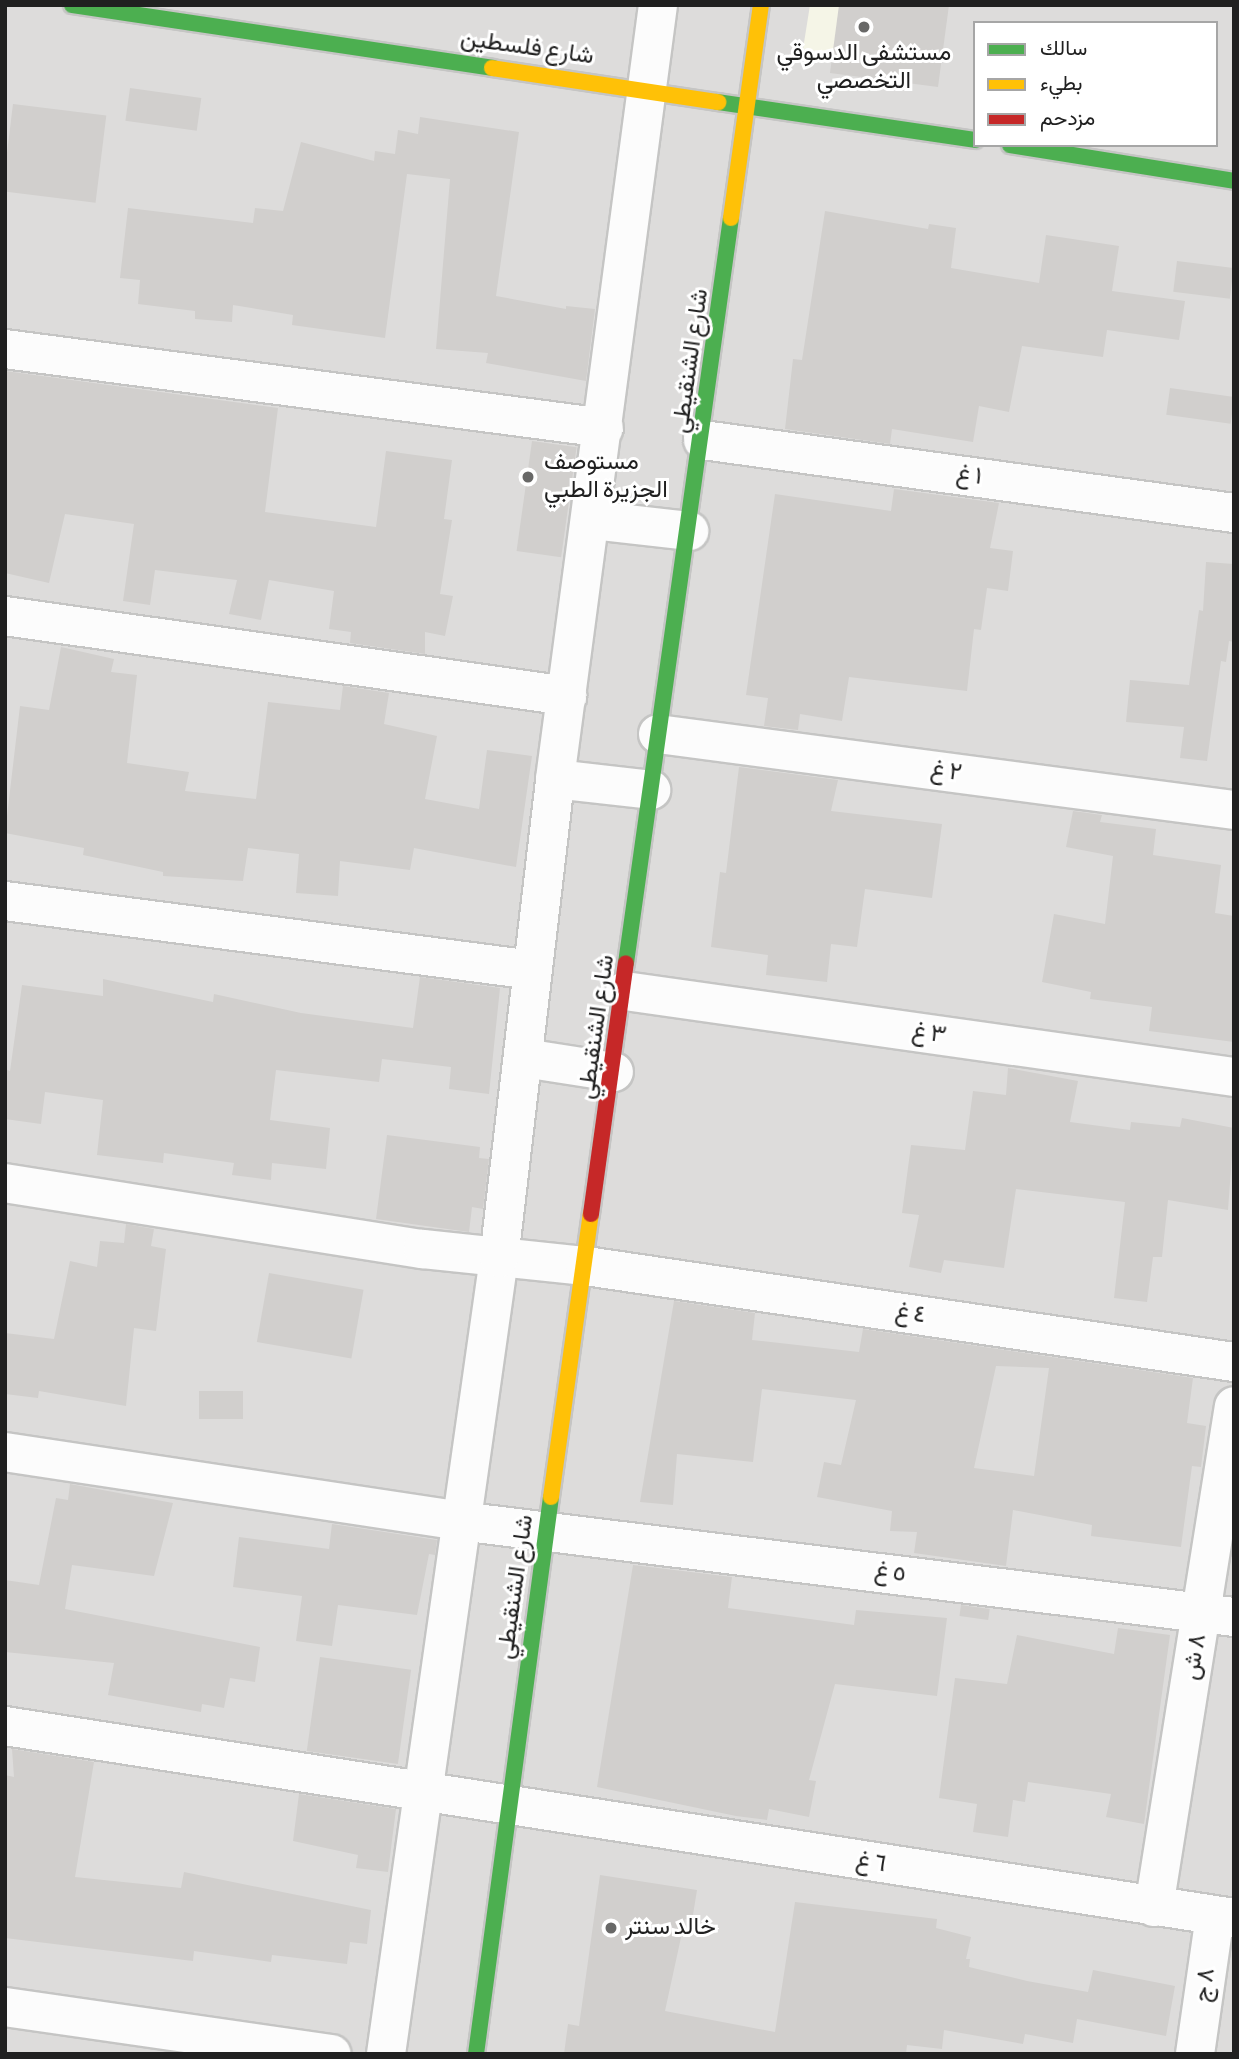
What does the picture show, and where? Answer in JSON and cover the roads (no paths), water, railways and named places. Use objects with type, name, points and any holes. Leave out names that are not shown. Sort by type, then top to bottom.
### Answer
[{"type":"street","name":"شارع فلسطين","points":[[72,5],[748,103],[973,139]]},
{"type":"street","points":[[386,2054],[499,1258],[555,779],[592,520],[658,5]]},
{"type":"street","name":"شارع الشنقيطي","points":[[477,2054],[508,1807],[614,1072],[658,734],[703,440],[761,5]]},
{"type":"street","points":[[1022,147],[1234,181]]},
{"type":"street","points":[[5,349],[604,429]]},
{"type":"street","name":"١ غ","points":[[703,440],[1234,513]]},
{"type":"street","points":[[592,520],[690,531]]},
{"type":"street","points":[[5,616],[567,696]]},
{"type":"street","name":"٢ غ","points":[[658,734],[1234,810]]},
{"type":"street","points":[[555,779],[651,790]]},
{"type":"street","points":[[5,901],[533,970]]},
{"type":"street","name":"٣ غ","points":[[625,991],[1234,1077]]},
{"type":"street","points":[[524,1058],[614,1072]]},
{"type":"street","name":"٤ غ","points":[[5,1183],[499,1258],[586,1266],[1234,1362]]},
{"type":"street","name":"٨ ش","points":[[1154,1907],[1218,1614],[1234,1406]]},
{"type":"street","name":"٥ غ","points":[[5,1452],[460,1521],[547,1529],[1218,1614]]},
{"type":"street","name":"٦ غ","points":[[5,1726],[423,1791],[508,1807],[1225,1917]]},
{"type":"street","name":"٨ ج","points":[[1195,2054],[1225,1917]]},
{"type":"street","points":[[5,2007],[332,2054]]},
{"type":"place","name":"مستشفى الدسوقي التخصصي","points":[[864,27]]},
{"type":"place","name":"مستوصف الجزيرة الطبي","points":[[528,477]]},
{"type":"place","name":"خالد سنتر","points":[[611,1928]]}]
